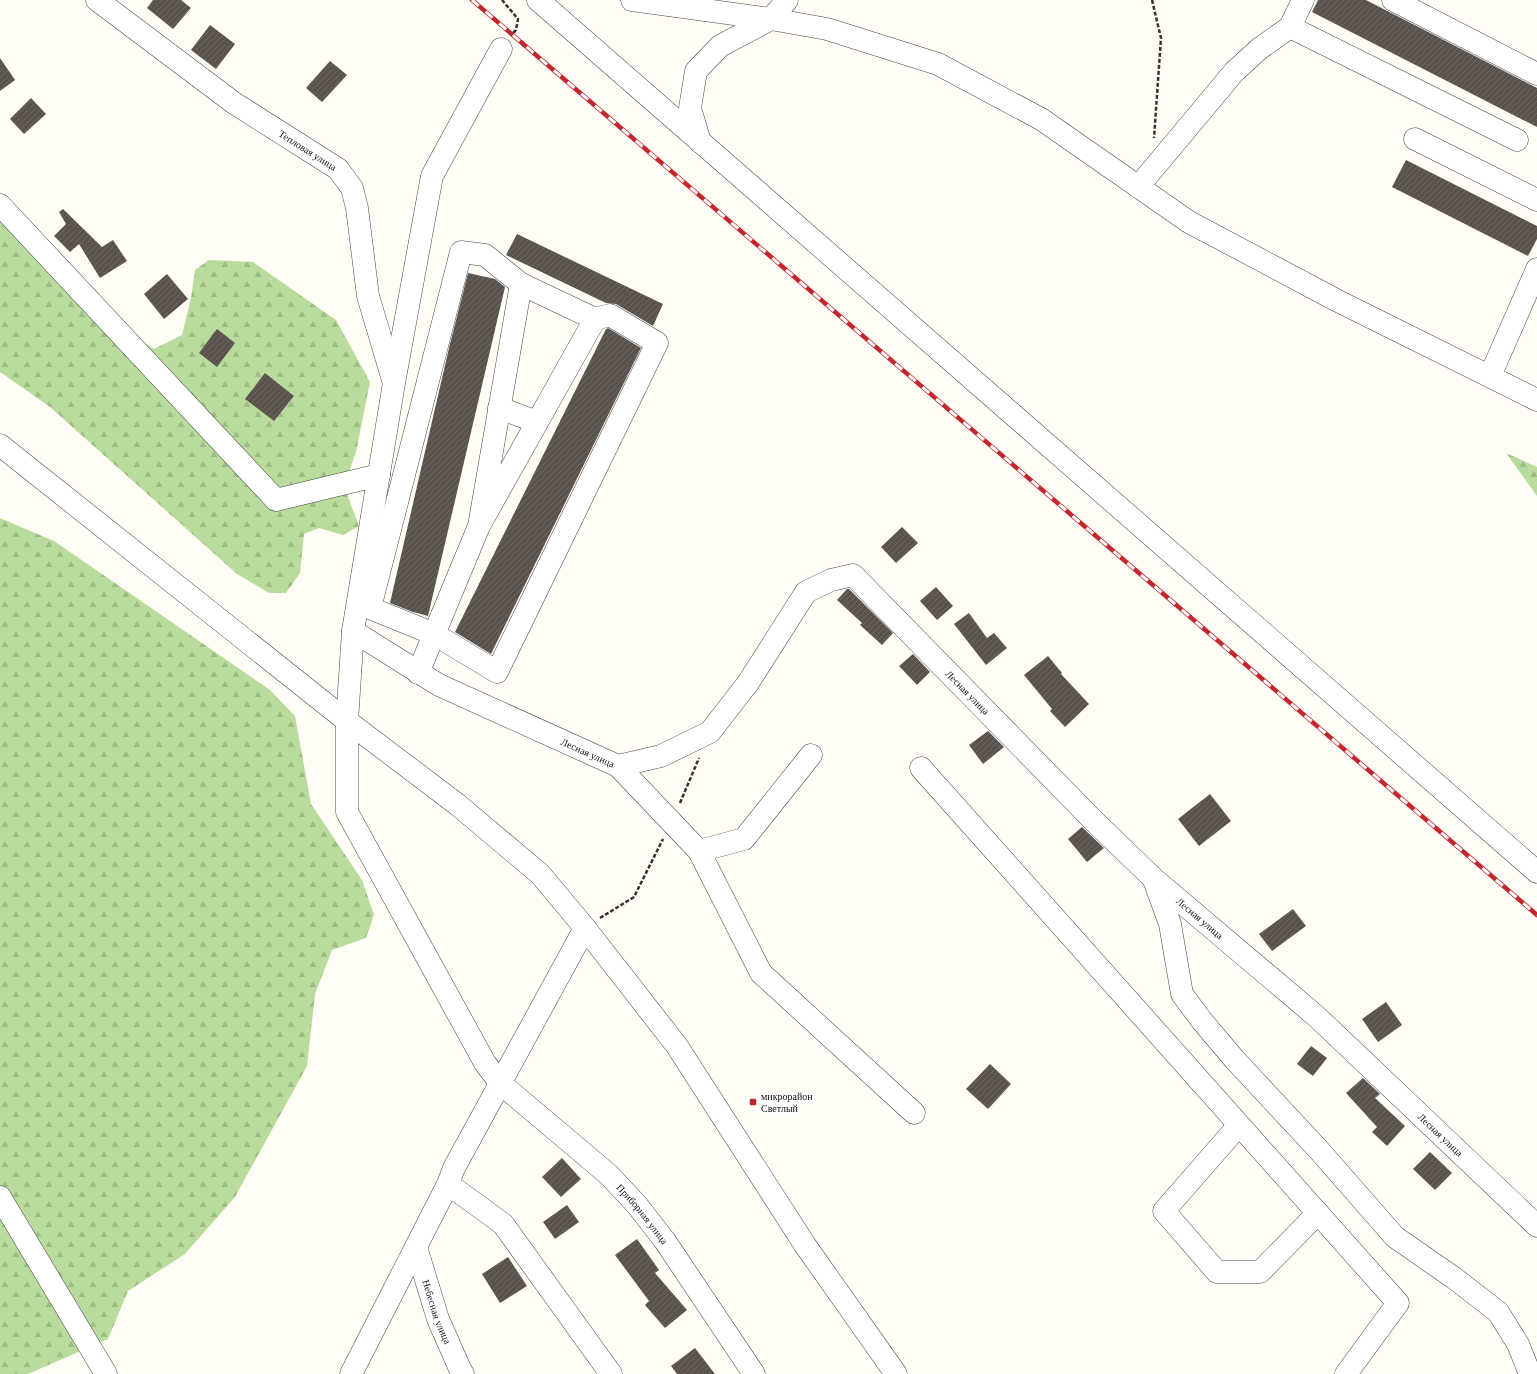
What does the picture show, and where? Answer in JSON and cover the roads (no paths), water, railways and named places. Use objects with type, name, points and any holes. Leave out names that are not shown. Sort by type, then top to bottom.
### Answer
[{"type":"street","name":"Тепловая улица","points":[[97,0],[234,103],[338,170],[352,188],[357,208],[368,296],[394,383]]},
{"type":"street","points":[[538,0],[1537,872]]},
{"type":"street","points":[[632,0],[771,19],[827,29],[938,64],[1041,120],[1196,225],[1336,300],[1537,400]]},
{"type":"street","points":[[700,142],[690,108],[696,71],[720,46],[771,19],[787,0]]},
{"type":"street","points":[[1138,187],[1234,72],[1259,49],[1290,27],[1303,0]]},
{"type":"street","points":[[1393,0],[1537,74]]},
{"type":"street","points":[[1290,27],[1518,140]]},
{"type":"street","name":"Приборная улица","points":[[502,49],[432,176],[394,383],[353,632],[347,721],[347,812],[485,1062],[500,1083],[609,1176],[637,1205],[665,1241],[754,1374]]},
{"type":"street","points":[[1415,139],[1537,200]]},
{"type":"street","points":[[0,205],[276,500],[379,475]]},
{"type":"street","points":[[461,252],[485,255],[521,284],[595,319],[610,315],[657,343],[497,672],[434,634],[370,608],[461,252]]},
{"type":"street","points":[[1490,376],[1537,269]]},
{"type":"street","points":[[479,526],[521,284]]},
{"type":"street","points":[[418,673],[479,526],[595,319]]},
{"type":"street","points":[[500,408],[537,422]]},
{"type":"street","points":[[0,445],[347,721],[458,805],[540,874],[585,928],[677,1046],[805,1244],[896,1374]]},
{"type":"street","name":"Лесная улица","points":[[353,632],[439,685],[618,766],[661,756],[710,732],[748,683],[806,592],[831,580],[853,575],[1094,821],[1154,879],[1316,1016],[1537,1226]]},
{"type":"street","points":[[699,851],[744,839],[811,755]]},
{"type":"street","points":[[618,766],[699,851],[761,973],[914,1113]]},
{"type":"street","points":[[921,768],[1398,1303],[1346,1374]]},
{"type":"street","points":[[1154,879],[1170,924],[1182,994],[1202,1021],[1235,1060],[1318,1149],[1395,1237],[1454,1278],[1498,1312],[1518,1344],[1530,1374]]},
{"type":"street","points":[[351,1374],[448,1184],[454,1168],[585,928]]},
{"type":"street","points":[[1240,1126],[1164,1212],[1217,1272],[1260,1272],[1318,1213]]},
{"type":"street","points":[[448,1184],[503,1224],[611,1374]]},
{"type":"street","points":[[0,1196],[106,1374]]},
{"type":"street","name":"Небесная улица","points":[[416,1247],[438,1319],[463,1374]]},
{"type":"railway","points":[[472,0],[1537,915]]},
{"type":"place","name":"микрорайон Светлый","points":[[753,1102]]}]
